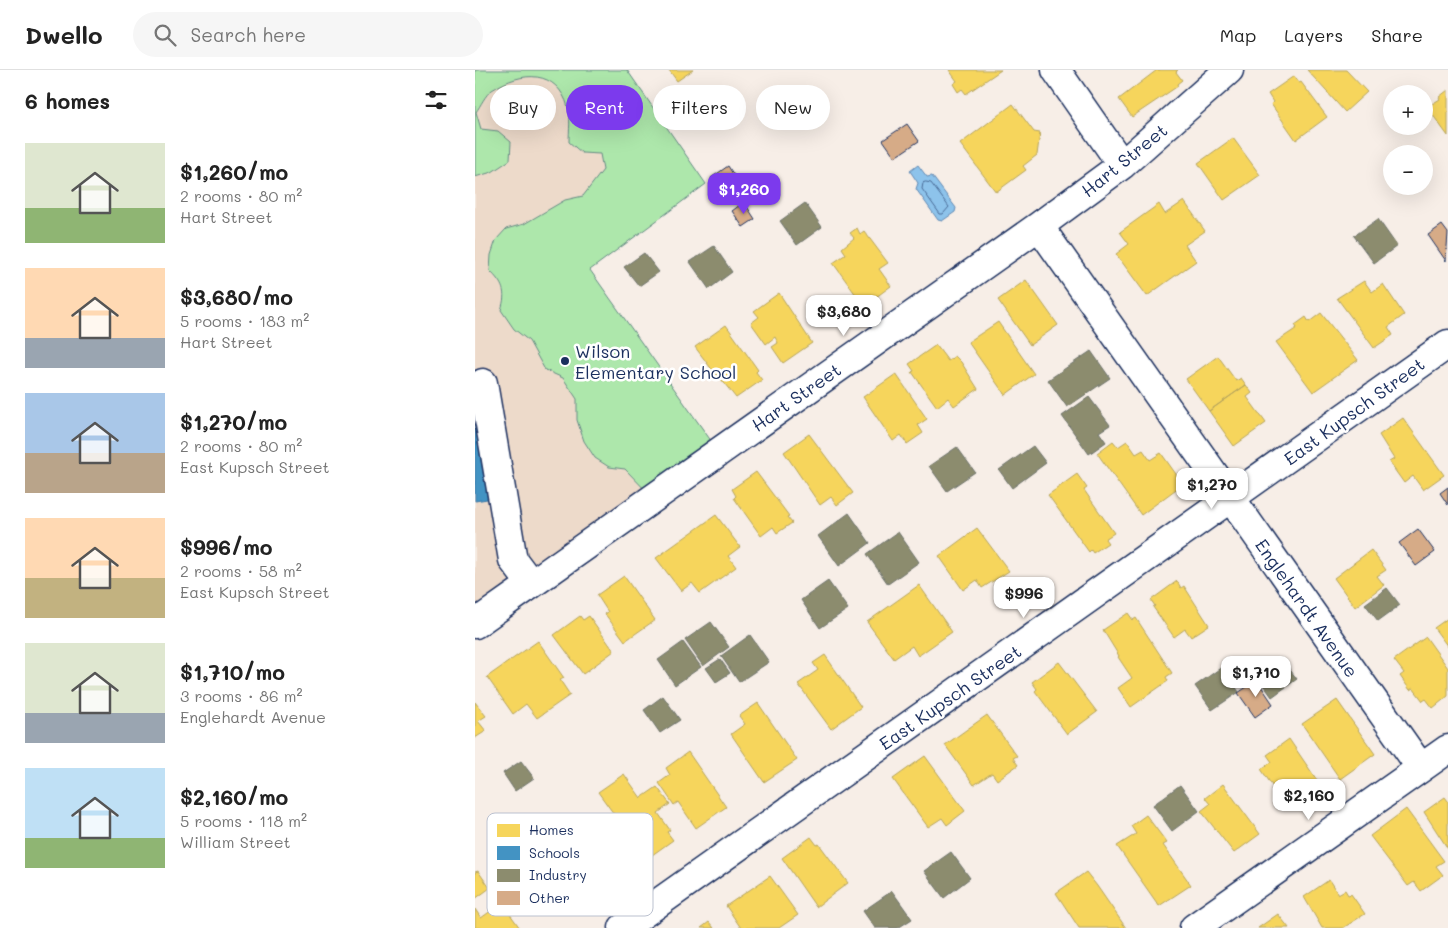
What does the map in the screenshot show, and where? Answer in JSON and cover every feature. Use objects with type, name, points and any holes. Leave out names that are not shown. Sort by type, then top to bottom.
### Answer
[{"type":"street","points":[[1056,70],[1122,165]]},
{"type":"street","name":"Hart Street","points":[[475,624],[1039,226],[1122,165],[1229,70]]},
{"type":"street","name":"Englehardt Avenue","points":[[1039,226],[1421,768]]},
{"type":"street","name":"East Kupsch Street","points":[[653,907],[1448,344]]},
{"type":"street","points":[[483,383],[513,560],[531,584]]},
{"type":"street","points":[[1195,928],[1448,749]]},
{"type":"street","name":"East Kupsch Street","points":[[623,928],[640,916]]},
{"type":"shaded area","name":"Wilson Elementary School","points":[[475,70],[627,70],[637,85],[566,85],[566,130],[643,130],[643,93],[653,108],[653,130],[669,130],[706,184],[590,270],[719,452],[475,623]]},
{"type":"green space","points":[[475,70],[627,70],[637,85],[566,85],[566,102],[556,85],[537,77],[515,79],[501,85],[490,85],[490,92],[476,112],[481,129],[498,131],[511,142],[510,160],[492,172],[475,177]]},
{"type":"green space","points":[[643,93],[653,108],[653,130],[669,130],[706,184],[590,270],[719,452],[653,498],[625,469],[609,467],[595,458],[584,441],[577,420],[577,399],[563,378],[545,370],[529,341],[514,329],[501,310],[504,298],[503,289],[490,271],[491,255],[496,240],[506,229],[524,224],[565,200],[583,196],[603,170],[600,154],[582,153],[569,142],[570,130],[643,130]]},
{"type":"water","points":[[918,165],[927,177],[932,176],[956,208],[955,212],[942,221],[938,220],[916,189],[918,183],[910,171]]},
{"type":"building: Homes","points":[[669,70],[693,70],[677,81]]},
{"type":"building: Homes","points":[[949,70],[1001,70],[966,94],[962,89],[958,92],[953,84],[957,81]]},
{"type":"building: Homes","points":[[1157,70],[1178,70],[1176,72],[1182,80],[1177,84],[1178,86],[1132,117],[1119,99]]},
{"type":"building: Homes","points":[[1307,70],[1346,70],[1367,92],[1345,112]]},
{"type":"building: Homes","points":[[1294,76],[1299,83],[1301,82],[1327,117],[1296,140],[1271,104],[1273,102],[1268,94]]},
{"type":"building: Homes","points":[[1448,90],[1448,136],[1433,115],[1433,103],[1440,99],[1439,97]]},
{"type":"building: Homes","points":[[1013,104],[1034,132],[1040,133],[1037,155],[1023,166],[1026,170],[996,192],[960,144]]},
{"type":"building: Homes","points":[[1233,138],[1260,175],[1224,200],[1198,163]]},
{"type":"building: Homes","points":[[1184,201],[1205,231],[1185,245],[1196,261],[1147,296],[1116,254],[1129,244],[1120,232],[1159,204],[1165,214]]},
{"type":"building: Homes","points":[[857,228],[860,234],[864,231],[888,263],[879,269],[891,286],[864,306],[833,263],[846,254],[842,248],[854,238],[850,233]]},
{"type":"building: Homes","points":[[1026,280],[1058,325],[1030,345],[998,300]]},
{"type":"building: Homes","points":[[1364,281],[1372,292],[1383,284],[1404,315],[1388,327],[1393,335],[1374,348],[1337,298]]},
{"type":"building: Homes","points":[[779,293],[812,343],[783,363],[772,347],[778,343],[775,337],[766,344],[751,323],[759,317],[754,311]]},
{"type":"building: Homes","points":[[1321,313],[1358,360],[1313,392],[1276,342],[1297,328],[1295,325],[1306,317],[1309,322]]},
{"type":"building: Homes","points":[[998,322],[1034,374],[1005,395],[968,342]]},
{"type":"building: Homes","points":[[726,325],[758,370],[756,372],[762,380],[736,398],[695,347]]},
{"type":"building: Homes","points":[[936,345],[948,361],[955,356],[961,362],[978,389],[954,406],[948,398],[937,407],[912,372],[914,371],[909,364]]},
{"type":"building: Homes","points":[[1218,356],[1236,381],[1241,378],[1246,385],[1209,411],[1186,379]]},
{"type":"building: Homes","points":[[896,374],[927,419],[918,425],[923,433],[907,444],[901,435],[893,441],[863,397]]},
{"type":"building: Homes","points":[[1246,385],[1252,393],[1247,397],[1266,423],[1234,446],[1209,411]]},
{"type":"building: Homes","points":[[1403,418],[1444,475],[1423,490],[1413,476],[1404,483],[1389,462],[1394,459],[1379,435]]},
{"type":"building: Homes","points":[[809,434],[853,493],[837,505],[831,497],[820,505],[784,452]]},
{"type":"building: Homes","points":[[1113,441],[1118,447],[1127,441],[1136,454],[1143,450],[1150,460],[1161,453],[1183,484],[1141,515],[1097,453]]},
{"type":"building: Homes","points":[[756,472],[789,516],[787,517],[792,523],[777,533],[773,527],[761,536],[734,498],[736,496],[732,489]]},
{"type":"building: Homes","points":[[1077,474],[1087,488],[1084,490],[1114,533],[1105,539],[1108,543],[1093,553],[1091,550],[1089,552],[1048,495]]},
{"type":"building: Homes","points":[[716,515],[740,547],[728,556],[736,567],[700,593],[692,583],[681,591],[656,558]]},
{"type":"building: Homes","points":[[977,528],[1009,571],[982,588],[977,580],[963,590],[939,556]]},
{"type":"building: Homes","points":[[1371,550],[1386,570],[1377,576],[1384,585],[1355,607],[1334,578]]},
{"type":"building: Homes","points":[[624,576],[655,620],[625,641],[605,614],[608,612],[597,595]]},
{"type":"building: Homes","points":[[1177,581],[1181,588],[1184,586],[1209,625],[1191,637],[1185,629],[1174,637],[1153,607],[1155,606],[1151,600]]},
{"type":"building: Homes","points":[[919,585],[952,632],[918,656],[912,646],[894,659],[867,622]]},
{"type":"building: Homes","points":[[1128,613],[1133,620],[1136,618],[1172,673],[1166,677],[1168,681],[1131,707],[1118,688],[1132,678],[1103,630]]},
{"type":"building: Homes","points":[[580,616],[583,620],[589,616],[614,651],[583,674],[554,635]]},
{"type":"building: Homes","points":[[1448,618],[1448,647],[1434,628]]},
{"type":"building: Homes","points":[[1426,637],[1448,668],[1448,696],[1433,708],[1426,699],[1423,701],[1413,688],[1410,690],[1400,676],[1404,673],[1394,660]]},
{"type":"building: Homes","points":[[538,641],[564,678],[560,680],[570,695],[537,718],[526,704],[513,714],[487,677]]},
{"type":"building: Homes","points":[[825,655],[861,707],[831,729],[798,684],[818,670],[813,663]]},
{"type":"building: Homes","points":[[1059,662],[1097,712],[1067,734],[1035,691],[1037,689],[1032,682]]},
{"type":"building: Homes","points":[[1337,700],[1375,754],[1340,779],[1302,724]]},
{"type":"building: Homes","points":[[475,702],[486,716],[478,721],[486,731],[475,738]]},
{"type":"building: Homes","points":[[758,703],[797,760],[764,782],[731,734],[745,724],[739,716]]},
{"type":"building: Homes","points":[[987,715],[1017,756],[1013,758],[1018,765],[997,780],[992,773],[974,785],[945,745]]},
{"type":"building: Homes","points":[[1289,739],[1323,789],[1297,808],[1279,787],[1275,790],[1261,769],[1272,762],[1267,755]]},
{"type":"building: Homes","points":[[688,752],[726,807],[696,828],[678,802],[674,805],[659,783],[670,775],[666,768]]},
{"type":"building: Homes","points":[[925,756],[965,811],[947,825],[942,818],[928,827],[893,779]]},
{"type":"building: Homes","points":[[624,774],[641,798],[657,787],[670,804],[658,813],[670,830],[667,832],[673,840],[653,854],[653,813],[613,813],[598,792]]},
{"type":"building: Homes","points":[[1223,784],[1260,834],[1234,853],[1201,811],[1210,804],[1205,798]]},
{"type":"building: Homes","points":[[1445,797],[1448,801],[1448,849],[1424,812]]},
{"type":"building: Homes","points":[[1406,809],[1444,861],[1436,866],[1443,875],[1421,891],[1414,882],[1408,886],[1370,836]]},
{"type":"building: Homes","points":[[1146,815],[1167,843],[1163,845],[1191,885],[1159,906],[1117,846],[1136,834],[1131,826]]},
{"type":"building: Homes","points":[[811,837],[817,845],[819,844],[848,883],[816,907],[782,858]]},
{"type":"building: Homes","points":[[478,871],[487,884],[487,890],[475,899],[475,872]]},
{"type":"building: Homes","points":[[1086,872],[1126,928],[1079,928],[1056,893]]},
{"type":"building: Homes","points":[[770,876],[798,915],[779,928],[741,928],[726,906]]},
{"type":"building: Homes","points":[[1329,880],[1338,894],[1345,890],[1348,895],[1351,894],[1365,914],[1343,928],[1322,928],[1304,897]]},
{"type":"building: Homes","points":[[475,909],[481,918],[487,914],[487,916],[511,916],[520,928],[475,928]]},
{"type":"building: Homes","points":[[1278,914],[1289,928],[1258,928]]},
{"type":"building: Homes","points":[[709,922],[714,928],[701,928]]},
{"type":"building: Schools","points":[[475,394],[493,498],[475,501]]},
{"type":"building: Industry","points":[[805,203],[822,227],[797,245],[780,221]]},
{"type":"building: Industry","points":[[1378,219],[1397,246],[1374,263],[1354,236]]},
{"type":"building: Industry","points":[[714,246],[732,272],[709,289],[690,262]]},
{"type":"building: Industry","points":[[644,253],[659,272],[639,286],[624,267]]},
{"type":"building: Industry","points":[[1091,351],[1110,378],[1067,407],[1048,380]]},
{"type":"building: Industry","points":[[1089,397],[1110,425],[1099,432],[1106,442],[1089,454],[1062,416]]},
{"type":"building: Industry","points":[[1033,446],[1046,463],[1012,488],[999,470]]},
{"type":"building: Industry","points":[[957,447],[975,472],[947,491],[929,466]]},
{"type":"building: Industry","points":[[849,513],[870,543],[839,566],[818,536]]},
{"type":"building: Industry","points":[[898,532],[919,562],[888,584],[867,554]]},
{"type":"building: Industry","points":[[828,581],[848,609],[820,628],[801,600]]},
{"type":"building: Industry","points":[[1387,588],[1400,605],[1378,621],[1365,604]]},
{"type":"building: Industry","points":[[711,622],[729,647],[703,666],[685,640]]},
{"type":"building: Industry","points":[[750,635],[769,662],[739,682],[721,656]]},
{"type":"building: Industry","points":[[683,642],[701,667],[675,685],[658,660]]},
{"type":"building: Industry","points":[[720,659],[730,673],[716,682],[706,668]]},
{"type":"building: Industry","points":[[1284,662],[1297,679],[1272,697],[1259,679]]},
{"type":"building: Industry","points":[[1222,667],[1239,692],[1212,710],[1195,686]]},
{"type":"building: Industry","points":[[663,696],[680,720],[660,733],[644,710]]},
{"type":"building: Industry","points":[[521,761],[534,778],[515,791],[503,773]]},
{"type":"building: Industry","points":[[1180,785],[1199,811],[1172,831],[1153,805]]},
{"type":"building: Industry","points":[[951,852],[970,878],[944,898],[924,871]]},
{"type":"building: Industry","points":[[892,891],[912,919],[898,928],[875,928],[863,911]]},
{"type":"building: Other","points":[[907,124],[919,141],[895,157],[883,140]]},
{"type":"building: Other","points":[[728,166],[735,177],[717,188],[711,178]]},
{"type":"building: Other","points":[[744,202],[755,219],[743,227],[732,211]]},
{"type":"building: Other","points":[[1442,225],[1448,233],[1446,261],[1428,235]]},
{"type":"building: Other","points":[[1448,487],[1448,505],[1440,493]]},
{"type":"building: Other","points":[[1418,529],[1435,552],[1416,566],[1399,543]]},
{"type":"building: Other","points":[[1257,680],[1273,704],[1255,717],[1238,693]]},
{"type":"place","name":"Wilson Elementary School","points":[[565,361]]}]
